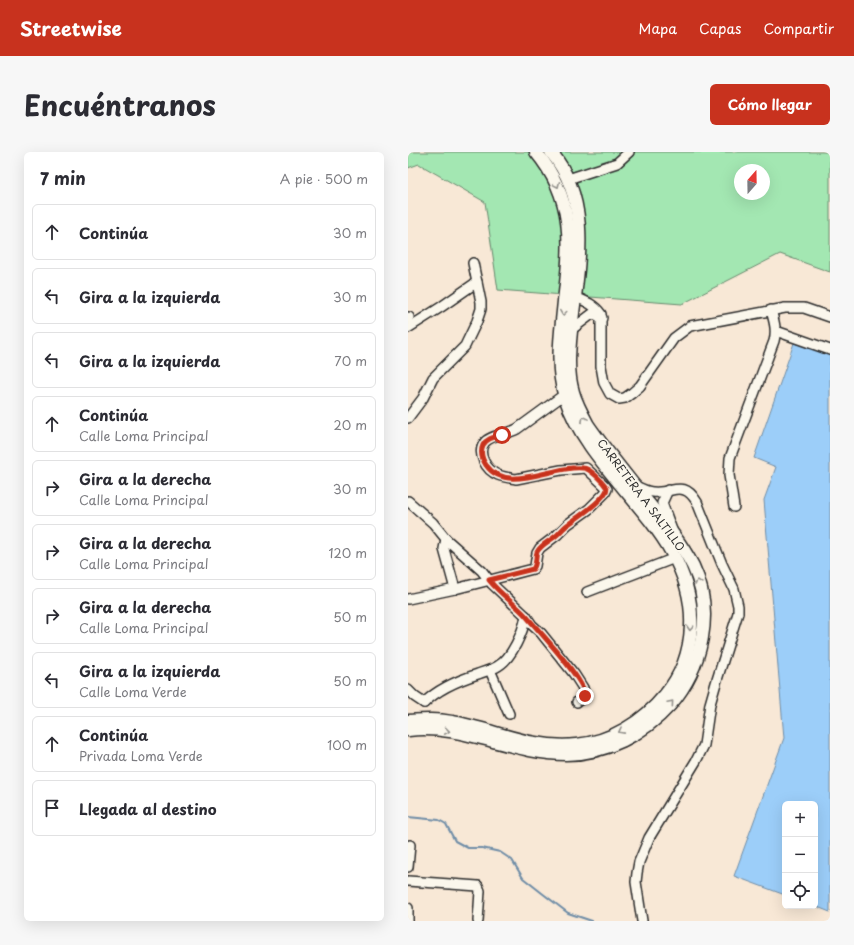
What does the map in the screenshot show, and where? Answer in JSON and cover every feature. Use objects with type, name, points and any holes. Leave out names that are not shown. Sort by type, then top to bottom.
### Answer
[{"type":"main road","name":"CARRETERA A SALTILLO","points":[[408,721],[423,720],[453,722],[544,744],[564,746],[589,743],[603,739],[632,725],[656,706],[669,690],[678,675],[687,651],[690,632],[690,608],[683,574],[658,531],[586,440],[573,417],[565,394],[561,379],[559,349],[568,258],[569,240],[567,218],[564,203],[557,185],[536,152]]},
{"type":"main road","name":"CARRETERA A SALTILLO","points":[[408,730],[424,729],[451,731],[523,750],[566,754],[592,752],[606,748],[628,738],[663,712],[682,690],[694,667],[701,643],[703,621],[701,592],[693,567],[674,534],[588,425],[577,404],[573,392],[569,363],[580,238],[573,190],[564,170],[551,152]]},
{"type":"street","points":[[568,179],[617,163],[630,152]]},
{"type":"street","points":[[408,418],[423,398],[433,378],[467,342],[481,309],[473,263]]},
{"type":"street","points":[[408,328],[441,308],[477,282]]},
{"type":"street","points":[[575,298],[589,302],[601,314],[601,366],[604,382],[610,394],[619,399],[625,398],[640,386],[670,343],[685,329],[695,325],[771,310],[795,307],[827,314]]},
{"type":"street","points":[[734,507],[729,475],[730,458],[774,341],[776,331],[771,310]]},
{"type":"street","points":[[571,330],[592,314],[602,318]]},
{"type":"street","points":[[776,331],[830,350]]},
{"type":"street","points":[[408,599],[455,589],[533,569],[535,566],[537,553],[540,548],[558,535],[568,524],[589,509],[606,491],[606,486],[586,468],[561,470],[516,478],[503,477],[496,474],[488,467],[482,456],[482,450],[488,439],[510,433],[517,429],[565,394]]},
{"type":"street","points":[[634,485],[650,492],[676,488],[686,490],[690,493],[697,502],[722,564],[734,589],[737,599],[738,613],[710,704],[706,734],[702,749],[650,838],[639,862],[636,882],[642,921]]},
{"type":"street","points":[[668,490],[662,503],[674,534]]},
{"type":"street","points":[[408,501],[433,523],[446,539],[482,571],[489,580],[526,616],[581,684],[586,695],[577,702]]},
{"type":"street","points":[[446,539],[444,549],[455,589]]},
{"type":"street","points":[[587,592],[675,558]]},
{"type":"street","points":[[423,720],[424,703],[440,690],[499,666],[505,661],[522,631],[526,616]]},
{"type":"street","points":[[490,670],[508,714]]},
{"type":"street","points":[[408,690],[424,703]]},
{"type":"street","points":[[408,867],[410,845]]},
{"type":"street","points":[[408,881],[476,885],[479,887],[480,891],[478,921]]},
{"type":"street","points":[[408,908],[408,921]]},
{"type":"green space","points":[[408,152],[830,152],[830,272],[780,254],[682,304],[498,290],[485,202],[419,164],[408,168]]},
{"type":"water","points":[[794,343],[830,355],[830,912],[818,907],[818,801],[782,801],[782,894],[734,876],[784,738],[764,500],[776,467],[754,458]]},
{"type":"waterway","points":[[408,817],[439,820],[446,824],[455,841],[468,848],[482,848],[500,852],[512,860],[523,878],[568,913],[592,921]]},
{"type":"route","points":[[502,435],[488,439],[482,450],[482,456],[485,462],[496,474],[503,477],[516,478],[561,470],[586,468],[607,488],[606,493],[589,509],[568,524],[558,535],[540,548],[537,553],[535,566],[533,569],[489,580],[541,633],[574,674],[583,688],[586,694],[585,696]]}]
